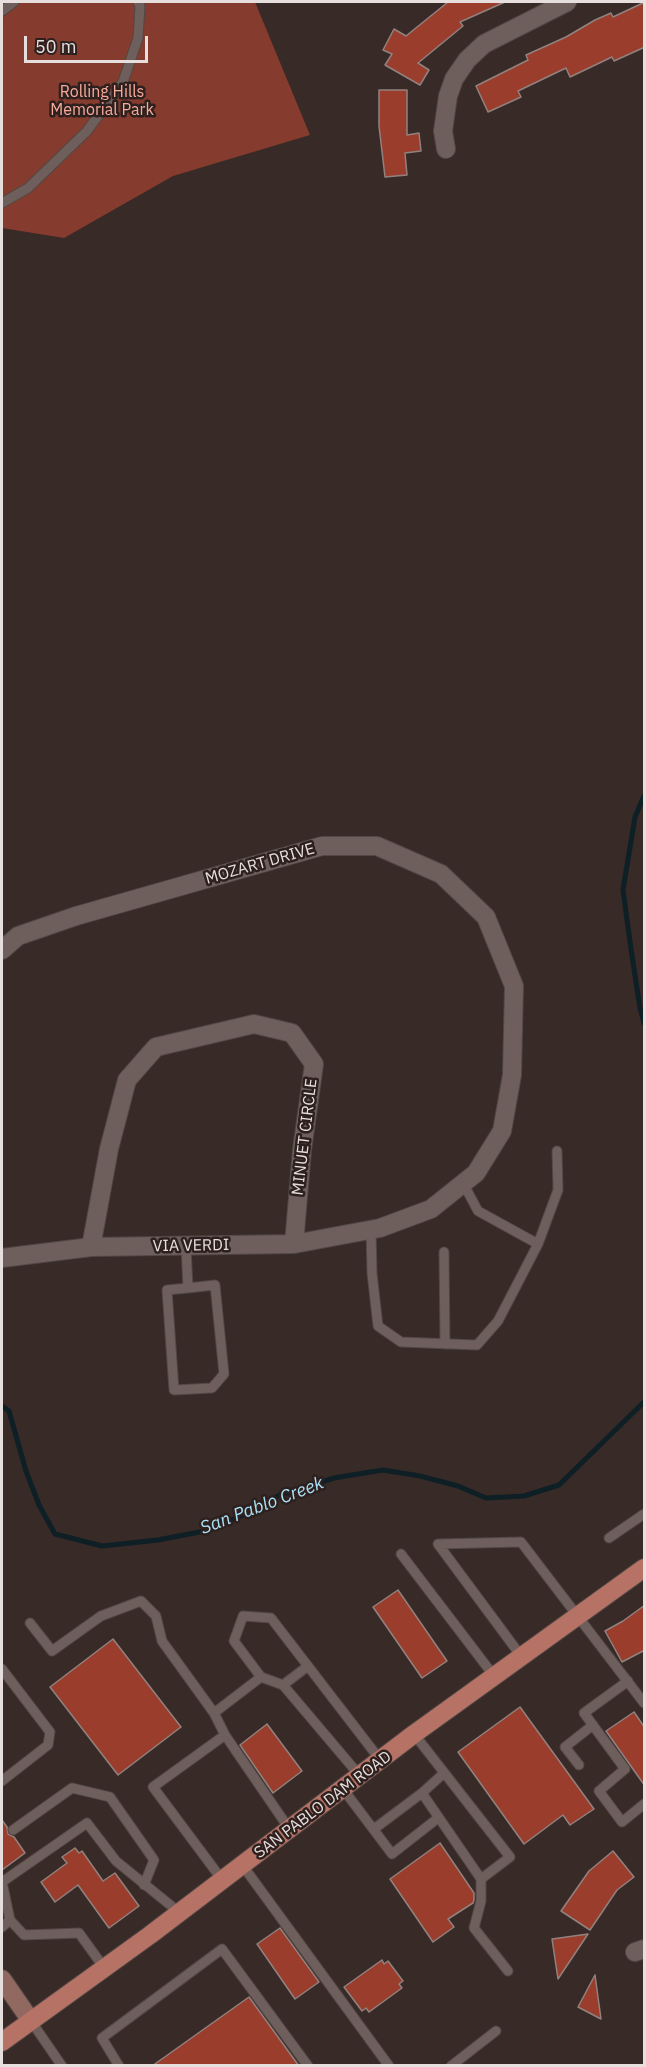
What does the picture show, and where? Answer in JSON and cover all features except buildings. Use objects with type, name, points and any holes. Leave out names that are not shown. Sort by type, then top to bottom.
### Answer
[{"type":"main road","name":"SAN PABLO DAM ROAD","points":[[2,2042],[223,1881],[414,1734],[645,1568]]},
{"type":"main road","points":[[2,1979],[31,2021]]},
{"type":"street","points":[[446,149],[443,131],[448,96],[454,79],[467,60],[484,44],[567,2]]},
{"type":"street","name":"MOZART DRIVE","points":[[2,950],[18,936],[76,916],[322,846],[377,846],[441,874],[486,917],[514,986],[512,1075],[502,1131],[476,1173],[431,1209],[376,1229]]},
{"type":"street","name":"MINUET CIRCLE","points":[[91,1247],[109,1149],[127,1080],[156,1047],[254,1024],[292,1033],[314,1064],[302,1150],[294,1244]]},
{"type":"street","name":"VIA VERDI","points":[[2,1257],[91,1247],[294,1244],[376,1229]]},
{"type":"lane","points":[[2,11],[14,2]]},
{"type":"lane","points":[[2,204],[28,188],[87,130],[123,82],[138,38],[140,6],[138,2]]},
{"type":"lane","points":[[376,1229],[372,1273],[378,1326],[401,1342],[477,1345],[498,1321],[538,1244],[558,1190],[557,1151]]},
{"type":"lane","points":[[463,1183],[478,1211],[538,1244]]},
{"type":"lane","points":[[186,1246],[188,1288]]},
{"type":"lane","points":[[444,1252],[445,1344]]},
{"type":"lane","points":[[216,1286],[224,1374],[212,1388],[174,1390],[167,1290],[188,1288],[216,1286]]},
{"type":"lane","points":[[609,1538],[645,1514]]},
{"type":"lane","points":[[521,1656],[438,1544],[521,1542],[645,1703]]},
{"type":"lane","points":[[401,1554],[494,1677]]},
{"type":"lane","points":[[30,1623],[52,1651],[101,1616],[141,1601],[156,1616],[162,1641],[214,1713],[225,1735],[290,1830]]},
{"type":"lane","points":[[360,1776],[283,1685],[261,1677],[234,1641],[243,1616],[271,1618],[381,1761]]},
{"type":"lane","points":[[283,1685],[308,1666]]},
{"type":"lane","points":[[2,1669],[50,1732],[48,1745],[2,1781]]},
{"type":"lane","points":[[214,1713],[261,1677]]},
{"type":"lane","points":[[628,1681],[584,1713],[625,1769],[599,1791],[622,1822],[645,1804]]},
{"type":"lane","points":[[579,1765],[565,1747],[592,1725]]},
{"type":"lane","points":[[414,1734],[510,1857],[481,1879]]},
{"type":"lane","points":[[223,1881],[153,1787],[225,1735]]},
{"type":"lane","points":[[374,1829],[422,1793],[444,1773]]},
{"type":"lane","points":[[13,1830],[72,1788],[110,1797],[154,1860],[144,1885]]},
{"type":"lane","points":[[343,1790],[392,1854],[438,1818]]},
{"type":"lane","points":[[422,1793],[481,1879],[481,1901],[474,1928],[508,1971]]},
{"type":"lane","points":[[105,1969],[79,1933],[24,1935],[10,1920],[2,1882],[87,1822],[116,1861],[180,1913]]},
{"type":"lane","points":[[243,1866],[389,2066]]},
{"type":"lane","points":[[2,1927],[10,1920]]},
{"type":"lane","points":[[119,2066],[102,2038],[222,1949],[308,2066]]},
{"type":"lane","points":[[31,2021],[62,2066]]},
{"type":"lane","points":[[451,2066],[496,2031]]},
{"type":"green space","name":"Rolling Hills Memorial Park","points":[[2,2],[255,2],[310,135],[173,176],[64,238],[2,228]]},
{"type":"waterway","points":[[644,796],[635,817],[623,890],[644,1023]]},
{"type":"waterway","name":"San Pablo Creek","points":[[2,1406],[9,1411],[26,1471],[39,1505],[55,1534],[102,1546],[158,1540],[210,1530],[280,1495],[334,1478],[383,1470],[420,1476],[458,1486],[486,1498],[524,1496],[559,1485],[644,1402]]}]
